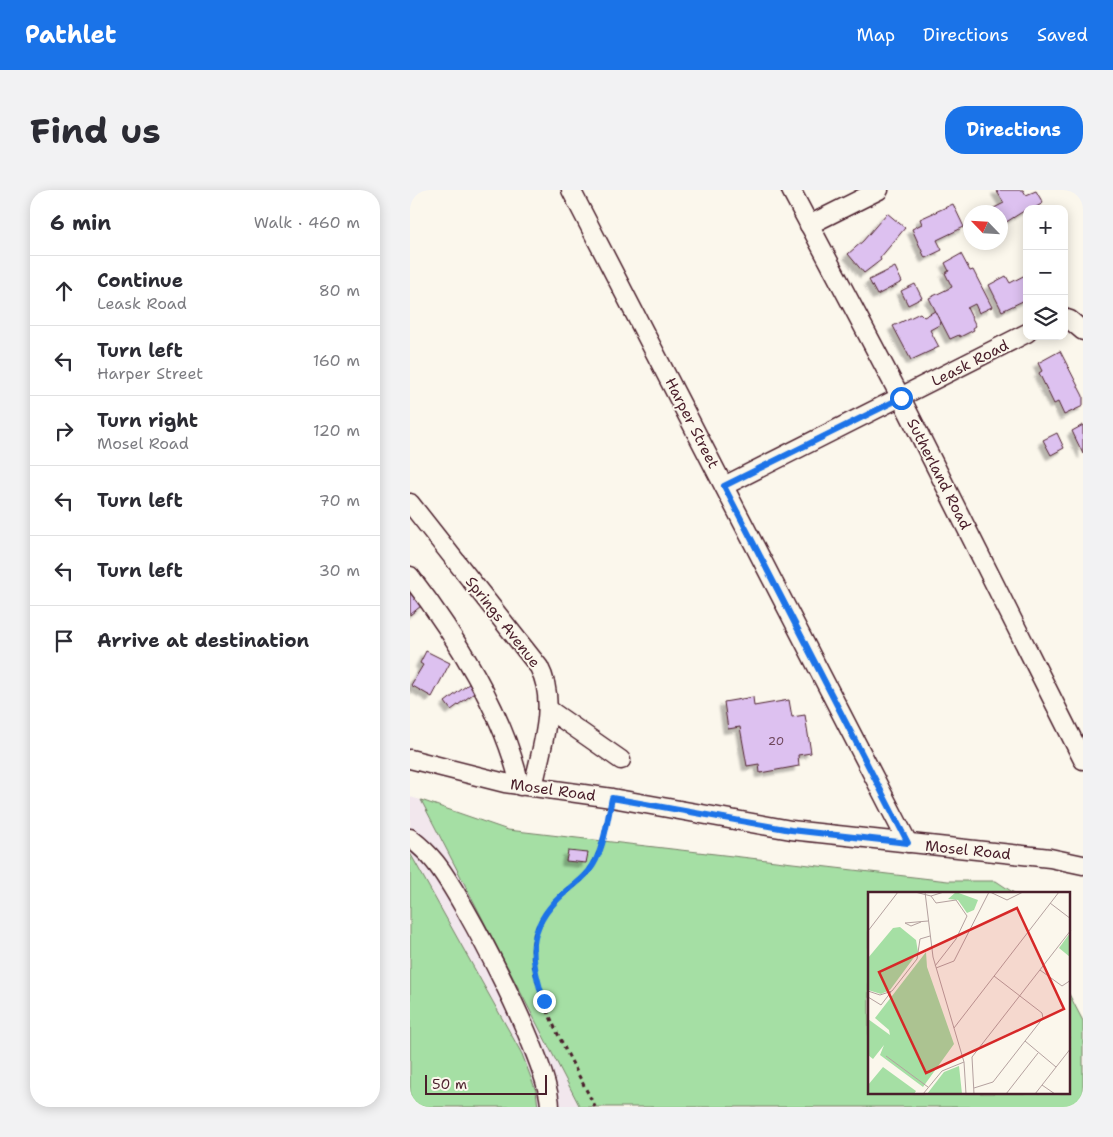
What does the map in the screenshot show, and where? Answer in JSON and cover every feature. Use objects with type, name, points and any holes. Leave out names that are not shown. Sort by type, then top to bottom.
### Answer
[{"type":"street","name":"Harper Street","points":[[571,190],[908,843]]},
{"type":"street","name":"Sutherland Road","points":[[791,190],[901,398],[1083,760]]},
{"type":"street","points":[[809,225],[879,190]]},
{"type":"street","name":"Leask Road","points":[[724,486],[1023,335]]},
{"type":"street","name":"Springs Avenue","points":[[410,503],[539,667],[548,690],[548,709],[527,786]]},
{"type":"street","points":[[410,576],[435,609],[492,709],[527,786]]},
{"type":"street","points":[[548,709],[621,760]]},
{"type":"street","name":"Mosel Road","points":[[410,759],[467,775],[612,798],[791,830],[1050,858],[1083,865]]},
{"type":"street","points":[[410,838],[435,862],[455,892],[513,1006],[548,1087],[561,1107]]},
{"type":"street","points":[[548,1087],[550,1107]]},
{"type":"path","points":[[595,1107],[544,1001],[536,978],[533,944],[539,922],[559,898],[580,881],[595,862],[612,798]]},
{"type":"shaded area","points":[[410,797],[421,800],[580,1107],[410,1107]]},
{"type":"green space","points":[[421,800],[508,830],[948,881],[996,881],[1012,892],[868,892],[868,1094],[1070,1094],[1070,996],[1083,1021],[1083,1107],[580,1107]]},
{"type":"green space","points":[[410,853],[522,1054],[536,1091],[538,1107],[410,1107]]},
{"type":"building","points":[[996,190],[1023,190],[1026,195],[1036,191],[1043,203],[1040,205],[1023,205],[1023,212],[1008,221],[1008,205],[1000,205],[1004,203]]},
{"type":"building","points":[[953,204],[963,227],[937,240],[942,250],[925,258],[912,229],[922,224],[920,219]]},
{"type":"building","points":[[887,213],[905,228],[880,258],[881,260],[864,273],[848,254],[863,241]]},
{"type":"building","points":[[961,254],[970,271],[973,270],[992,307],[979,313],[975,304],[967,308],[976,326],[973,328],[974,330],[960,337],[959,335],[950,339],[929,298],[952,287],[945,273],[949,271],[945,263]]},
{"type":"building","points":[[895,267],[902,282],[877,295],[869,280]]},
{"type":"building","points":[[1006,276],[1010,283],[1023,276],[1023,301],[1002,311],[989,285]]},
{"type":"building","points":[[915,284],[922,298],[908,305],[901,291]]},
{"type":"building","points":[[935,311],[941,324],[930,330],[939,347],[911,360],[893,326],[920,313],[924,317]]},
{"type":"building","points":[[1060,351],[1083,396],[1083,406],[1064,415],[1058,402],[1054,404],[1039,373],[1042,371],[1038,363]]},
{"type":"building","points":[[1083,425],[1083,454],[1072,431]]},
{"type":"building","points":[[1057,433],[1064,448],[1051,455],[1043,440]]},
{"type":"building","points":[[410,580],[427,601],[410,615]]},
{"type":"building","points":[[426,651],[450,663],[432,697],[411,685],[423,665],[420,663]]},
{"type":"building","points":[[470,683],[477,691],[451,710],[445,702]]},
{"type":"building","points":[[753,697],[754,706],[789,700],[792,717],[805,715],[811,753],[798,755],[799,766],[760,773],[759,764],[747,766],[740,727],[728,729],[724,702]]},
{"type":"building","points":[[568,851],[588,853],[586,863],[566,861]]},
{"type":"route","points":[[544,1001],[536,978],[532,956],[539,922],[559,898],[590,871],[598,856],[612,798],[791,830],[908,843],[724,486],[901,398]]}]
